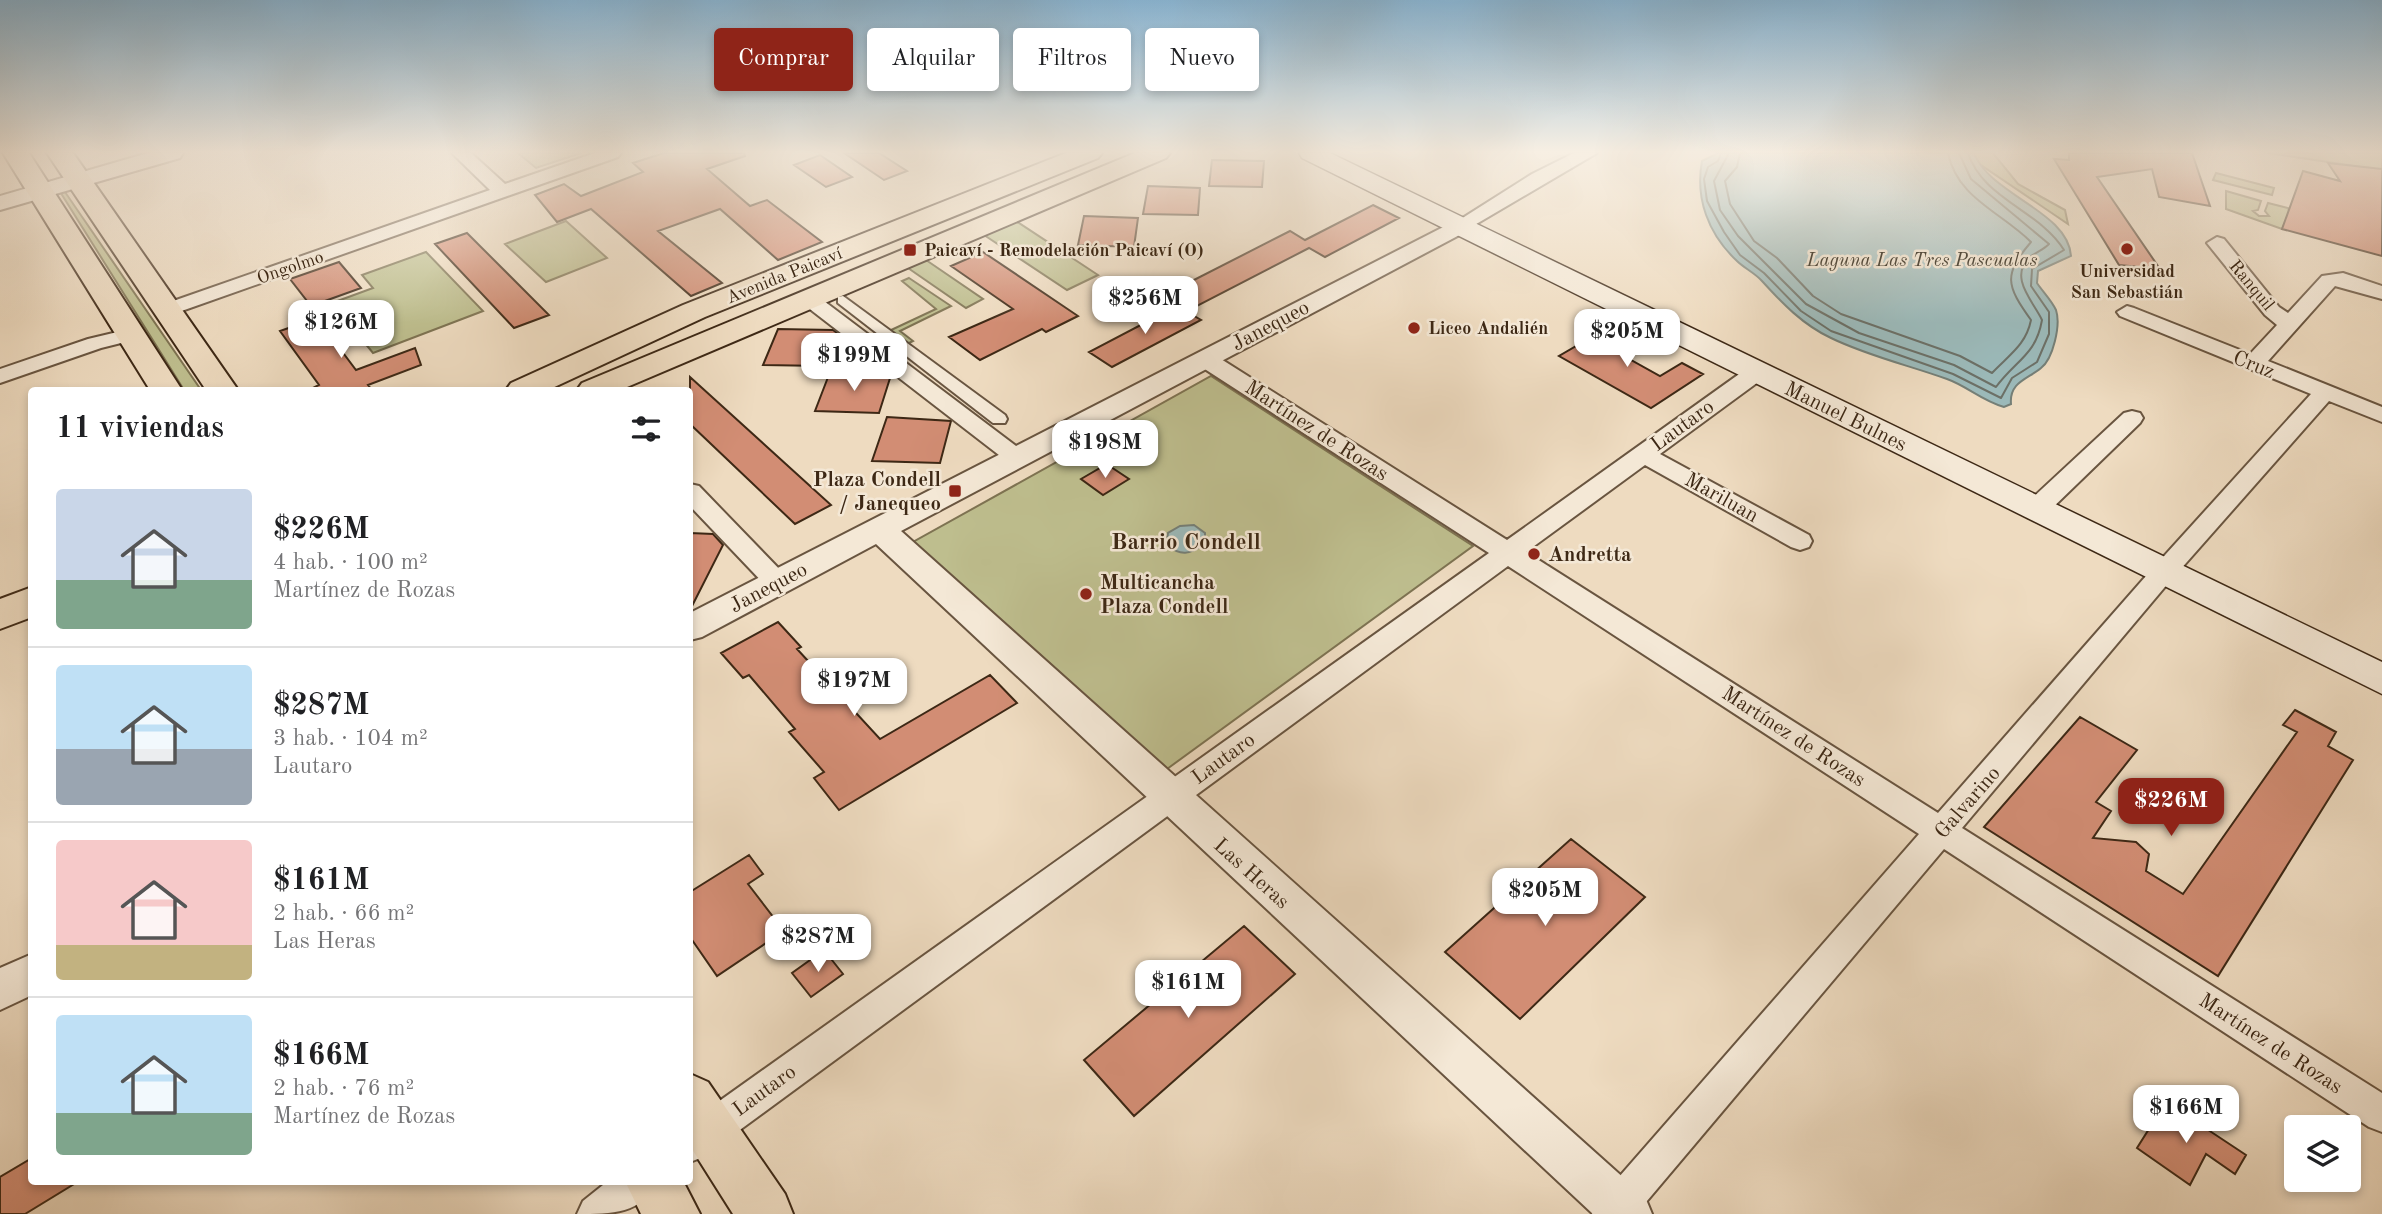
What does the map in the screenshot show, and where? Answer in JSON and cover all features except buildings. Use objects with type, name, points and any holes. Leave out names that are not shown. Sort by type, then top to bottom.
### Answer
[{"type":"main road","points":[[52,210],[164,387]]},
{"type":"main road","points":[[98,210],[220,387]]},
{"type":"main road","name":"Avenida Paicaví","points":[[528,387],[694,311],[947,210]]},
{"type":"main road","name":"Avenida Paicaví","points":[[600,387],[1022,210]]},
{"type":"main road","name":"Manuel Bulnes","points":[[1426,210],[2382,679]]},
{"type":"main road","points":[[510,387],[580,361]]},
{"type":"main road","points":[[0,615],[28,603]]},
{"type":"main road","points":[[0,637],[28,626]]},
{"type":"main road","points":[[696,1125],[765,1214]]},
{"type":"main road","points":[[654,1185],[672,1214]]},
{"type":"street","name":"Ongolmo","points":[[166,310],[449,210]]},
{"type":"street","name":"Janequeo","points":[[693,626],[1486,210]]},
{"type":"street","name":"Ranquil","points":[[2217,243],[2272,312],[2290,324]]},
{"type":"street","name":"Ranquil","points":[[2254,363],[2332,279],[2343,279],[2382,293]]},
{"type":"street","points":[[809,299],[920,381],[1016,457]]},
{"type":"street","points":[[843,300],[999,419]]},
{"type":"street","name":"Cruz","points":[[2127,312],[2382,415]]},
{"type":"street","points":[[0,376],[94,343],[130,335]]},
{"type":"street","name":"Martínez de Rozas","points":[[1205,359],[2382,1114]]},
{"type":"street","name":"Lautaro","points":[[696,1125],[1169,797],[1757,372]]},
{"type":"street","name":"Galvarino","points":[[1619,1211],[2165,572],[2325,392]]},
{"type":"street","points":[[2036,509],[2132,418]]},
{"type":"street","name":"Mariluan","points":[[1643,454],[1800,541]]},
{"type":"street","points":[[693,495],[777,582]]},
{"type":"street","name":"Las Heras","points":[[879,529],[1619,1211]]},
{"type":"street","points":[[0,990],[28,976]]},
{"type":"street","points":[[596,1214],[634,1185]]},
{"type":"green space","points":[[71,210],[77,210],[199,387],[182,387]]},
{"type":"green space","points":[[2047,210],[2065,210],[2068,224]]},
{"type":"green space","points":[[2228,210],[2258,210],[2253,211],[2259,216],[2269,216],[2266,210],[2289,210],[2293,221],[2286,220],[2282,229]]},
{"type":"green space","points":[[1013,219],[1098,275],[1067,290],[981,233]]},
{"type":"green space","points":[[566,221],[607,258],[546,282],[505,244]]},
{"type":"green space","points":[[426,252],[483,311],[373,353],[332,303],[373,288],[362,275]]},
{"type":"green space","points":[[926,260],[983,299],[966,308],[908,268]]},
{"type":"green space","points":[[909,278],[951,306],[900,331],[913,341],[907,344],[889,331],[936,309],[902,281]]},
{"type":"green space","points":[[1211,376],[1473,546],[1167,769],[913,542]]},
{"type":"water","name":"Laguna Las Tres Pascualas","points":[[1704,210],[2036,210],[2057,227],[2067,240],[2071,256],[2038,271],[2037,283],[2056,310],[2057,316],[2055,341],[2049,357],[2041,368],[2016,386],[2011,404],[2004,407],[1954,382],[1859,350],[1811,327],[1785,305],[1727,250]]},
{"type":"water","points":[[1194,525],[1205,533],[1205,544],[1185,553],[1166,545],[1168,533],[1180,526]]},
{"type":"place","name":"Universidad San Sebastián","points":[[2127,249]]},
{"type":"place","name":"Paicaví - Remodelación Paicaví (O)","points":[[910,250]]},
{"type":"place","name":"Liceo Andalién","points":[[1414,328]]},
{"type":"place","name":"Plaza Condell / Janequeo","points":[[955,491]]},
{"type":"place","name":"Andretta","points":[[1534,554]]},
{"type":"place","name":"Multicancha Plaza Condell","points":[[1086,594]]},
{"type":"district","name":"Barrio Condell","points":[[1186,541]]}]
